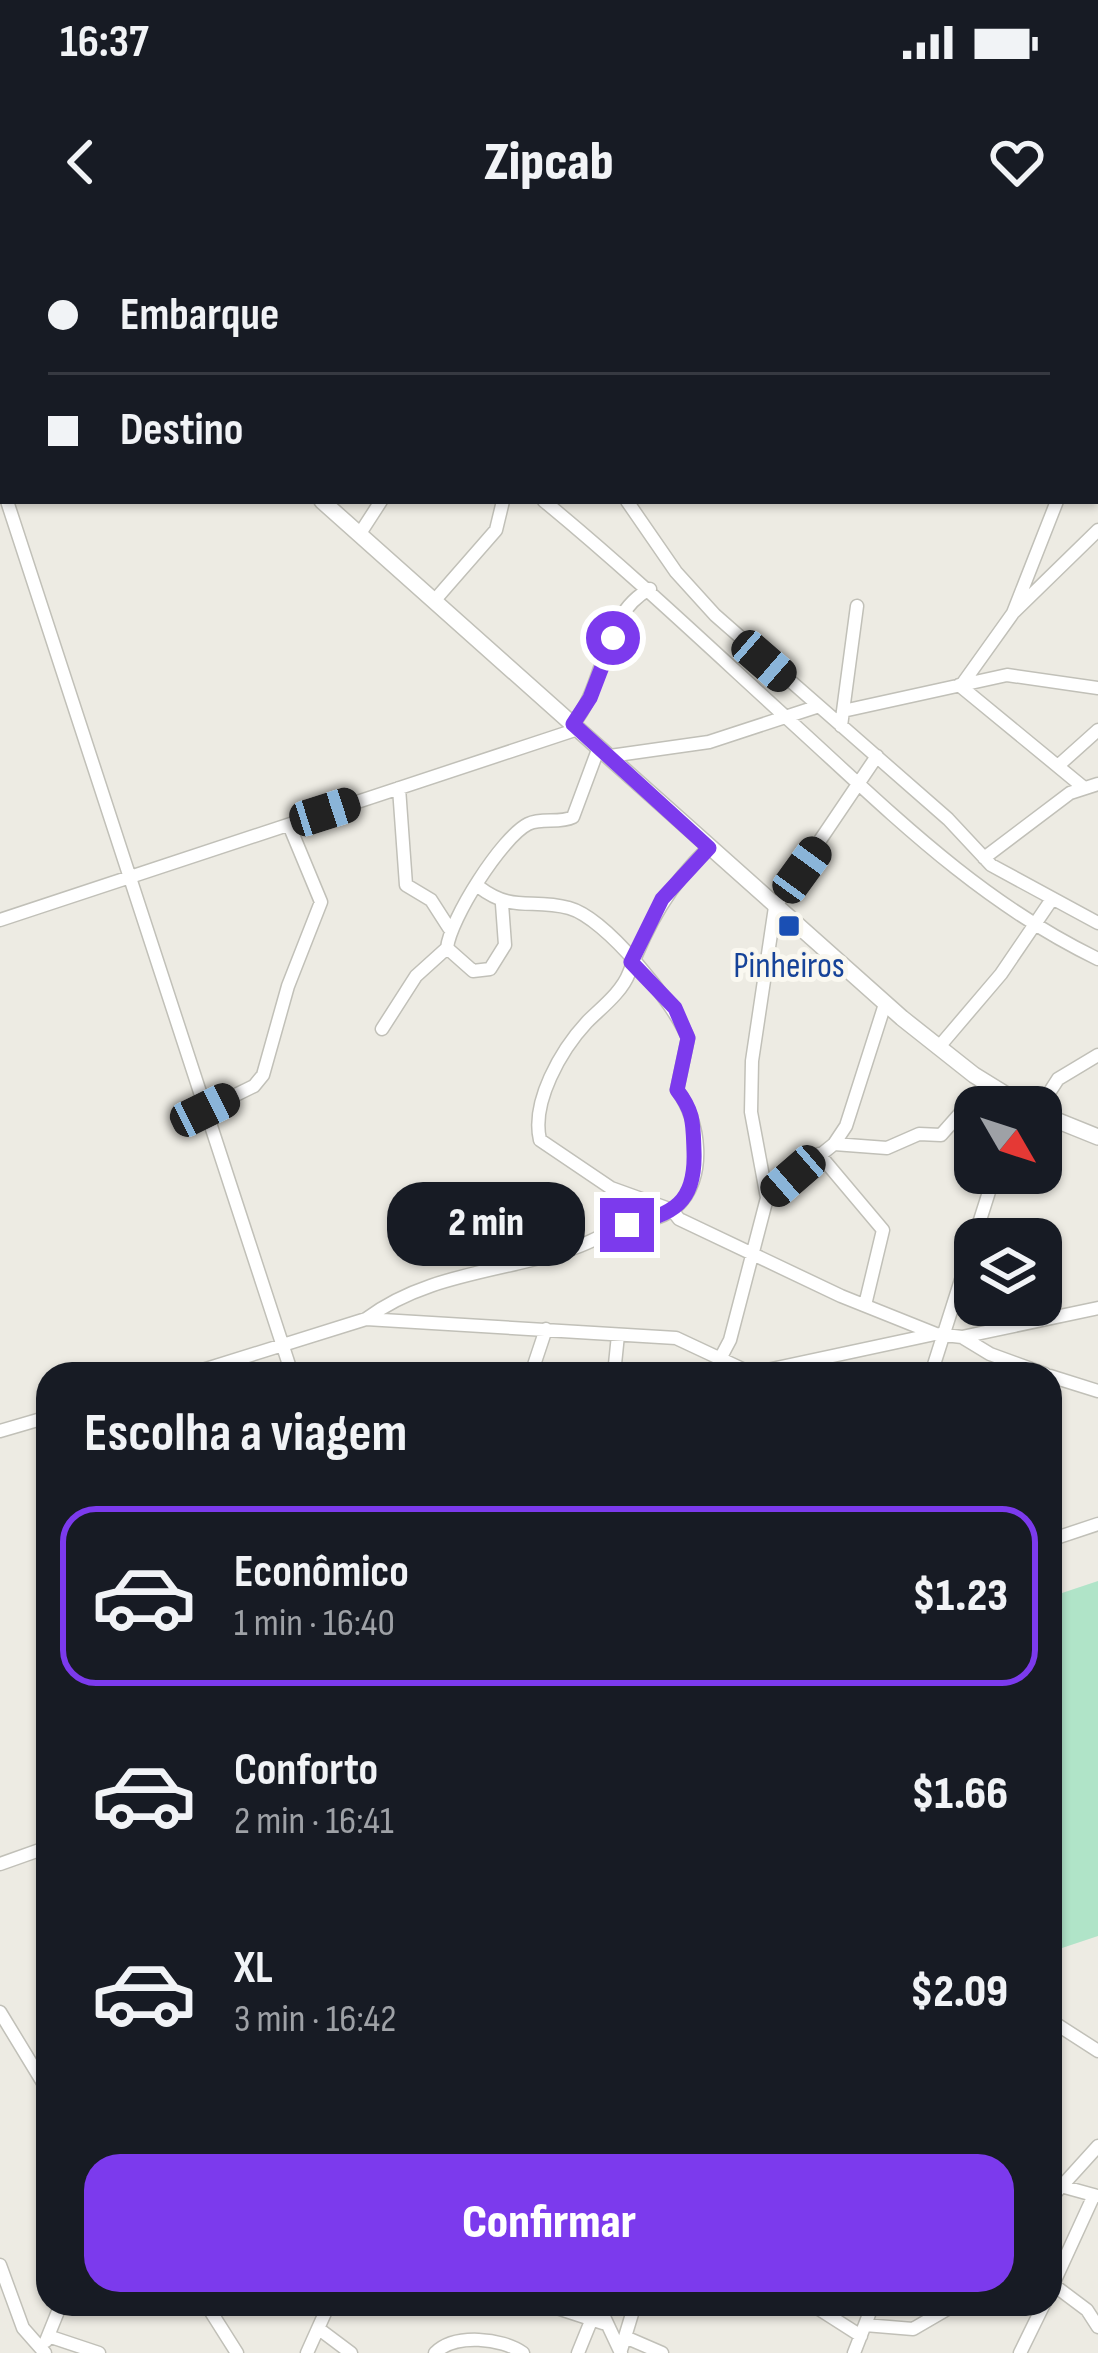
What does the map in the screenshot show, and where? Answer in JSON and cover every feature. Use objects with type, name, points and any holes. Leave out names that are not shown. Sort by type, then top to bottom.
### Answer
[{"type":"main road","points":[[325,504],[885,1004],[991,1086]]},
{"type":"main road","points":[[1062,1120],[1098,1137]]},
{"type":"street","points":[[9,504],[288,1362]]},
{"type":"street","points":[[359,535],[379,504]]},
{"type":"street","points":[[434,601],[496,530],[502,504]]},
{"type":"street","points":[[548,504],[650,589],[856,785],[979,890],[1035,928],[1098,958]]},
{"type":"street","points":[[630,504],[676,572],[715,614],[816,707],[842,718],[984,858],[1050,902],[1098,922]]},
{"type":"street","points":[[1013,613],[1056,504]]},
{"type":"street","points":[[0,529],[15,524]]},
{"type":"street","points":[[961,685],[1013,613],[1098,530]]},
{"type":"street","points":[[0,920],[575,726],[626,606],[650,589]]},
{"type":"street","points":[[842,718],[857,606]]},
{"type":"street","points":[[842,718],[1007,675],[1098,688]]},
{"type":"street","points":[[961,685],[1082,787]]},
{"type":"street","points":[[382,1029],[416,976],[447,948],[449,928],[522,827],[535,820],[573,818],[604,752],[709,742],[816,707]]},
{"type":"street","points":[[1060,764],[1098,730]]},
{"type":"street","points":[[721,1362],[767,1198],[752,1112],[752,1061],[775,907],[877,756]]},
{"type":"street","points":[[984,858],[1082,787],[1098,784]]},
{"type":"street","points":[[399,788],[406,885],[426,896],[449,928]]},
{"type":"street","points":[[205,1110],[254,1086],[263,1075],[288,986],[321,902],[289,825]]},
{"type":"street","points":[[709,848],[662,899],[620,988],[577,1034],[545,1093],[536,1123],[550,1150],[611,1188],[672,1210],[679,1219],[940,1334],[962,1336],[1098,1308]]},
{"type":"street","points":[[230,1362],[366,1319],[415,1290],[574,1248],[672,1210],[697,1174],[694,1113],[677,1090],[688,1038],[675,1008],[618,943],[574,909],[502,904],[479,887]]},
{"type":"street","points":[[938,1048],[1035,928],[1050,902]]},
{"type":"street","points":[[447,948],[473,971],[490,969],[505,946],[502,904]]},
{"type":"street","points":[[767,1198],[834,1144],[846,1126],[885,1004]]},
{"type":"street","points":[[1054,1086],[1098,1055]]},
{"type":"street","points":[[834,1144],[887,1148],[919,1134],[941,1135],[987,1083]]},
{"type":"street","points":[[819,1154],[883,1230],[866,1305]]},
{"type":"street","points":[[934,1362],[988,1194]]},
{"type":"street","points":[[366,1319],[688,1340],[729,1362]]},
{"type":"street","points":[[535,1362],[546,1329]]},
{"type":"street","points":[[809,1362],[940,1334]]},
{"type":"street","points":[[615,1362],[618,1335]]},
{"type":"street","points":[[962,1336],[1011,1362]]},
{"type":"street","points":[[1062,1379],[1098,1391]]},
{"type":"street","points":[[0,1431],[36,1420]]},
{"type":"street","points":[[1062,1536],[1098,1524]]},
{"type":"street","points":[[0,1864],[36,1851]]},
{"type":"street","points":[[0,2012],[36,2071]]},
{"type":"street","points":[[1062,2028],[1098,2051]]},
{"type":"street","points":[[1062,2177],[1098,2146]]},
{"type":"street","points":[[1062,2186],[1096,2196],[1062,2264]]},
{"type":"street","points":[[0,2265],[23,2328],[45,2346],[99,2353]]},
{"type":"street","points":[[1062,2293],[1087,2310],[1098,2327]]},
{"type":"street","points":[[45,2346],[56,2316]]},
{"type":"street","points":[[214,2316],[237,2353]]},
{"type":"street","points":[[307,2353],[324,2316],[351,2353]]},
{"type":"street","points":[[580,2316],[597,2322],[622,2347],[662,2353]]},
{"type":"street","points":[[578,2353],[597,2316]]},
{"type":"street","points":[[622,2347],[631,2316]]},
{"type":"street","points":[[835,2316],[863,2330],[914,2329],[936,2316]]},
{"type":"street","points":[[854,2353],[868,2316]]},
{"type":"street","points":[[1019,2353],[1038,2316]]},
{"type":"street","points":[[435,2353],[446,2344],[467,2342],[509,2343],[524,2353]]},
{"type":"street","points":[[216,2353],[237,2353]]},
{"type":"green space","points":[[1098,1581],[1098,1936],[1062,1948],[1062,1593]]},
{"type":"place","name":"Pinheiros","points":[[789,926]]},
{"type":"route","points":[[613,638],[590,698],[573,724],[709,848],[662,899],[631,962],[675,1008],[688,1038],[676,1080],[677,1090],[694,1113],[697,1174],[679,1205],[661,1217],[627,1225]]}]
